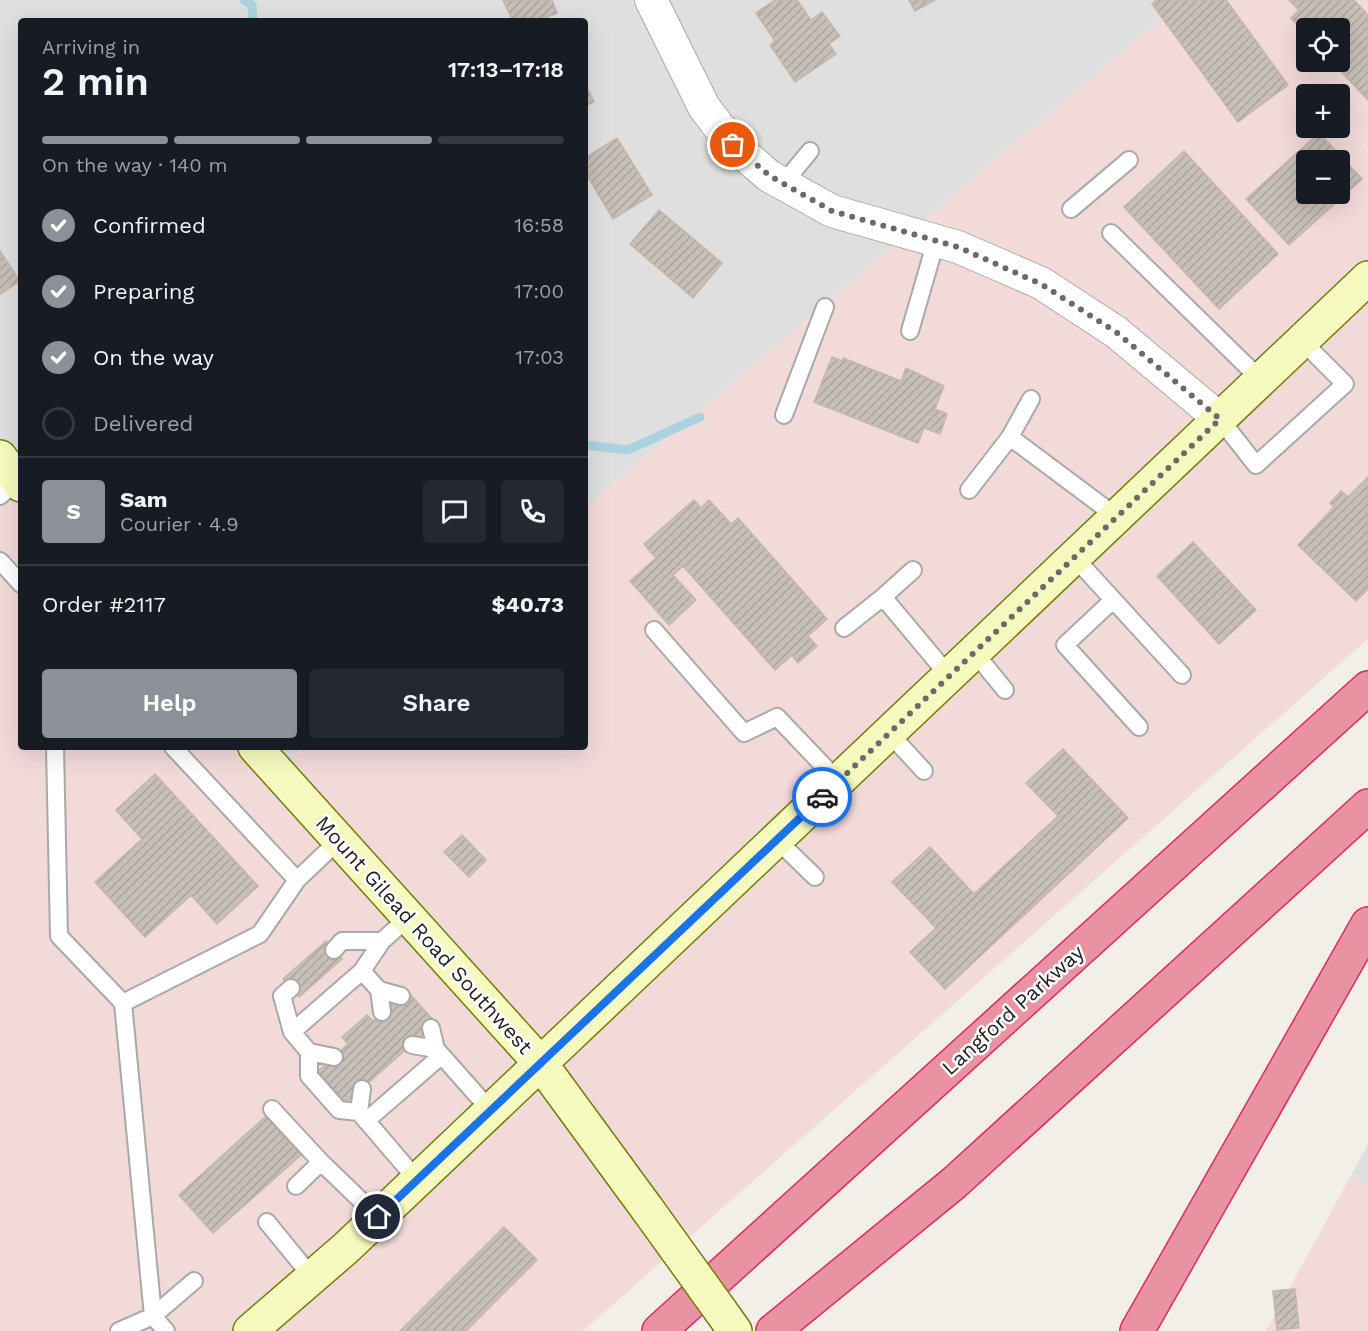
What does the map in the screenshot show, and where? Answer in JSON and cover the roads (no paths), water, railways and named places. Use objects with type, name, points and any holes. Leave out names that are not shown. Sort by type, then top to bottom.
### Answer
[{"type":"highway","name":"Langford Parkway","points":[[659,1331],[1368,688]]},
{"type":"highway","points":[[773,1331],[954,1183],[1368,806]]},
{"type":"highway","points":[[1137,1331],[1368,924]]},
{"type":"main road","points":[[250,1331],[378,1217],[541,1064],[1368,278]]},
{"type":"main road","name":"Mount Gilead Road Southwest","points":[[258,750],[541,1064],[735,1331]]},
{"type":"street","points":[[651,0],[704,107],[733,145],[770,176],[832,211],[958,247],[1041,284],[1116,332],[1220,419]]},
{"type":"lane","points":[[783,183],[810,151]]},
{"type":"lane","points":[[1071,209],[1129,160]]},
{"type":"lane","points":[[1111,233],[1261,380]]},
{"type":"lane","points":[[910,331],[936,241]]},
{"type":"lane","points":[[784,415],[825,307]]},
{"type":"lane","points":[[1220,419],[1256,465],[1345,384],[1302,341]]},
{"type":"lane","points":[[969,490],[1011,437],[1031,399]]},
{"type":"lane","points":[[1011,437],[1117,517]]},
{"type":"lane","points":[[1075,558],[1182,675]]},
{"type":"lane","points":[[0,561],[18,581]]},
{"type":"lane","points":[[844,628],[913,570]]},
{"type":"lane","points":[[883,597],[949,676]]},
{"type":"lane","points":[[1113,600],[1065,645],[1139,727]]},
{"type":"lane","points":[[654,630],[744,733],[777,717],[838,781]]},
{"type":"lane","points":[[974,652],[1005,690]]},
{"type":"lane","points":[[889,733],[924,771]]},
{"type":"lane","points":[[55,750],[59,936],[123,1003],[153,1316],[166,1331]]},
{"type":"lane","points":[[176,750],[297,880]]},
{"type":"lane","points":[[123,1003],[260,934],[297,880],[339,840]]},
{"type":"lane","points":[[777,840],[815,877]]},
{"type":"lane","points":[[292,1032],[362,971],[382,940],[409,917]]},
{"type":"lane","points":[[334,950],[342,941],[382,940]]},
{"type":"lane","points":[[362,971],[378,990],[382,1012]]},
{"type":"lane","points":[[291,988],[282,996],[292,1032],[309,1052],[334,1057]]},
{"type":"lane","points":[[378,990],[401,996]]},
{"type":"lane","points":[[431,1028],[439,1052],[491,1111]]},
{"type":"lane","points":[[412,1045],[439,1052]]},
{"type":"lane","points":[[309,1052],[309,1076],[339,1110],[363,1117],[417,1180]]},
{"type":"lane","points":[[363,1117],[439,1052]]},
{"type":"lane","points":[[362,1089],[363,1117]]},
{"type":"lane","points":[[272,1109],[321,1162],[378,1217]]},
{"type":"lane","points":[[296,1186],[321,1162]]},
{"type":"lane","points":[[267,1222],[312,1277]]},
{"type":"lane","points":[[119,1331],[153,1316],[194,1281]]},
{"type":"waterway","points":[[244,0],[252,5],[253,18]]},
{"type":"waterway","points":[[588,445],[628,450],[700,417]]}]
